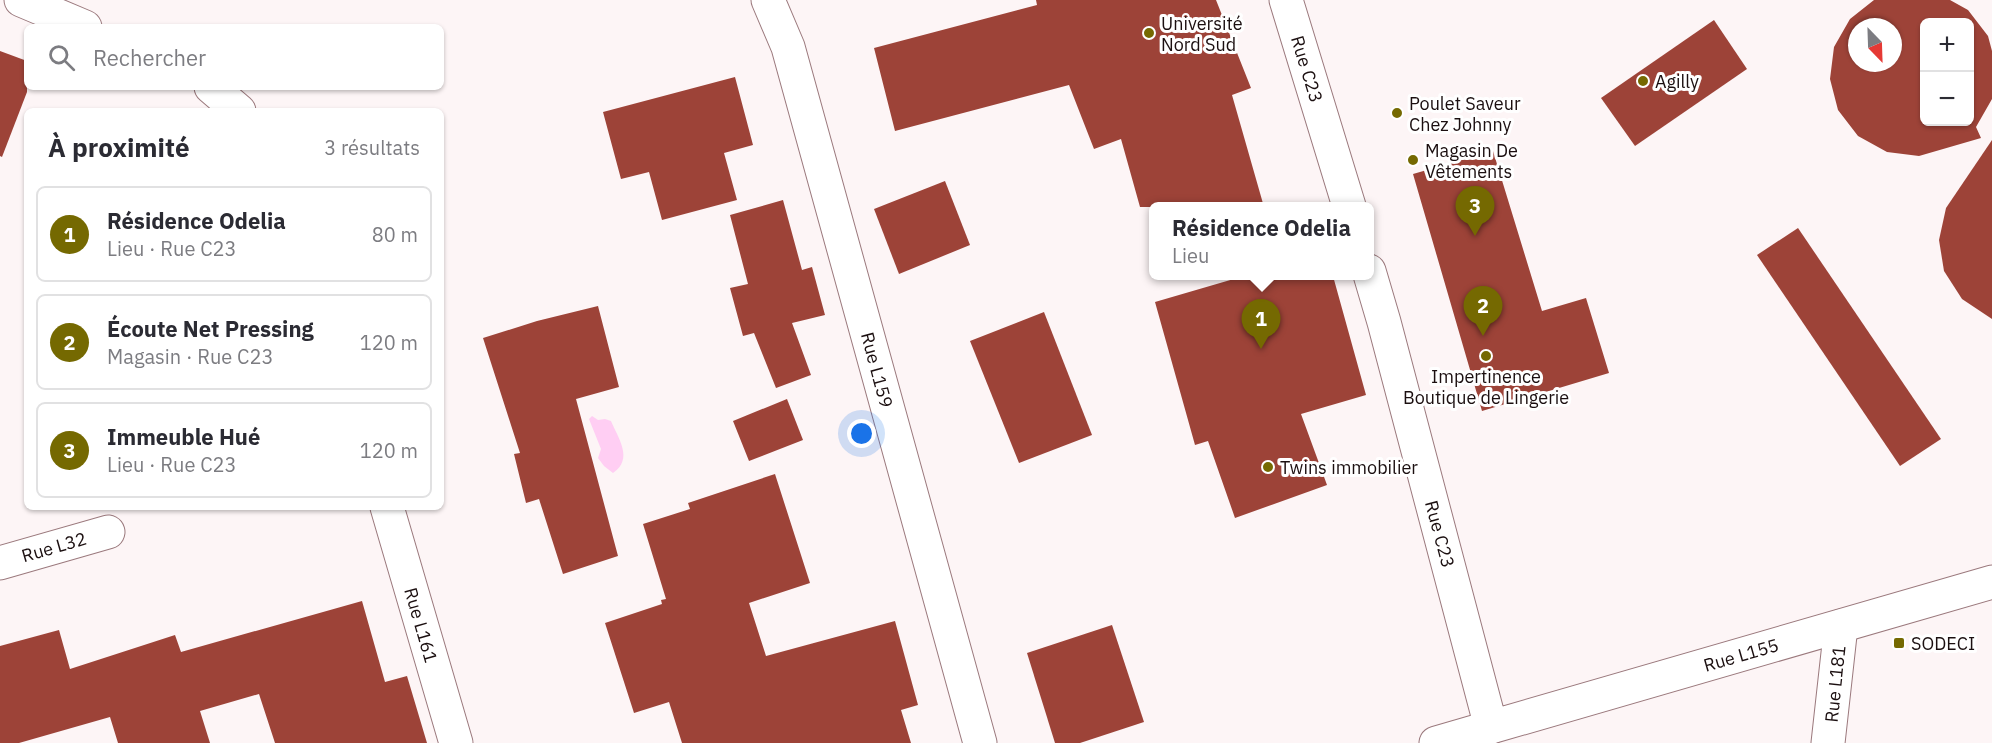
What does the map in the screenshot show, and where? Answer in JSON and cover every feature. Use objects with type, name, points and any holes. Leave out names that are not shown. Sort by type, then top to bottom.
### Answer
[{"type":"street","points":[[21,0],[78,24]]},
{"type":"street","name":"Rue L159","points":[[768,0],[788,47],[980,743]]},
{"type":"street","name":"Rue C23","points":[[1286,0],[1347,202]]},
{"type":"street","points":[[214,90],[236,108]]},
{"type":"street","name":"Rue C23","points":[[1372,280],[1491,727]]},
{"type":"street","name":"Rue L161","points":[[388,510],[456,743]]},
{"type":"street","name":"Rue L32","points":[[0,563],[108,532]]},
{"type":"street","name":"Rue L155","points":[[1436,743],[1992,582]]},
{"type":"street","name":"Rue L181","points":[[1828,743],[1841,626]]},
{"type":"shaded area","points":[[592,416],[598,420],[611,421],[620,441],[623,461],[613,473],[598,458],[601,449],[589,419]]},
{"type":"building","points":[[1036,0],[1216,0],[1251,88],[1232,95],[1263,202],[1149,202],[1149,207],[1140,207],[1121,139],[1094,149],[1069,85],[895,131],[874,48],[1037,5]]},
{"type":"building","points":[[1874,0],[1950,0],[1968,10],[1988,36],[1992,51],[1992,99],[1976,127],[1981,138],[1919,156],[1887,152],[1858,136],[1838,110],[1830,79],[1834,47],[1848,22],[1848,72],[1902,72],[1902,18],[1851,18]]},
{"type":"building","points":[[1714,20],[1747,69],[1635,146],[1601,98]]},
{"type":"building","points":[[0,51],[24,60],[24,90],[27,92],[2,157],[0,156]]},
{"type":"building","points":[[735,77],[753,145],[724,153],[737,200],[662,220],[649,172],[621,179],[603,112]]},
{"type":"building","points":[[1992,140],[1992,319],[1962,299],[1944,271],[1939,240],[1946,208]]},
{"type":"building","points":[[1493,151],[1542,311],[1586,298],[1609,373],[1482,411],[1413,174]]},
{"type":"building","points":[[945,181],[970,245],[899,274],[874,209]]},
{"type":"building","points":[[783,200],[802,270],[812,267],[825,315],[792,323],[811,375],[776,388],[754,333],[743,336],[730,288],[748,284],[730,215]]},
{"type":"building","points":[[1798,228],[1941,439],[1900,466],[1757,255]]},
{"type":"building","points":[[1230,280],[1334,280],[1366,395],[1301,414],[1327,485],[1235,518],[1208,441],[1195,445],[1155,302]]},
{"type":"building","points":[[598,306],[619,387],[576,399],[618,556],[563,574],[539,499],[526,503],[514,454],[520,453],[483,338],[537,321]]},
{"type":"building","points":[[1044,312],[1092,435],[1019,463],[970,341]]},
{"type":"building","points":[[787,399],[803,440],[749,461],[733,421]]},
{"type":"building","points":[[775,474],[810,583],[749,603],[766,656],[895,621],[918,705],[901,710],[911,743],[682,743],[669,702],[634,713],[605,623],[662,604],[661,600],[666,599],[643,524],[690,509],[688,503]]},
{"type":"building","points":[[362,601],[385,682],[407,676],[427,743],[275,743],[259,694],[200,711],[210,743],[118,743],[110,717],[19,743],[0,743],[0,646],[59,630],[70,669],[175,635],[181,652]]},
{"type":"building","points":[[1112,625],[1144,722],[1080,743],[1055,743],[1027,653]]},
{"type":"place","name":"Université Nord Sud","points":[[1149,33]]},
{"type":"place","name":"Agilly","points":[[1643,81]]},
{"type":"place","name":"Poulet Saveur Chez Johnny","points":[[1397,113]]},
{"type":"place","name":"Magasin De Vêtements","points":[[1413,160]]},
{"type":"place","name":"Immeuble Hué","points":[[1475,236]]},
{"type":"place","name":"Écoute Net Pressing","points":[[1483,336]]},
{"type":"place","name":"Résidence Odelia","points":[[1261,349]]},
{"type":"place","name":"Impertinence Boutique de Lingerie","points":[[1486,356]]},
{"type":"place","name":"Twins immobilier","points":[[1268,467]]},
{"type":"place","name":"SODECI","points":[[1899,643]]}]
